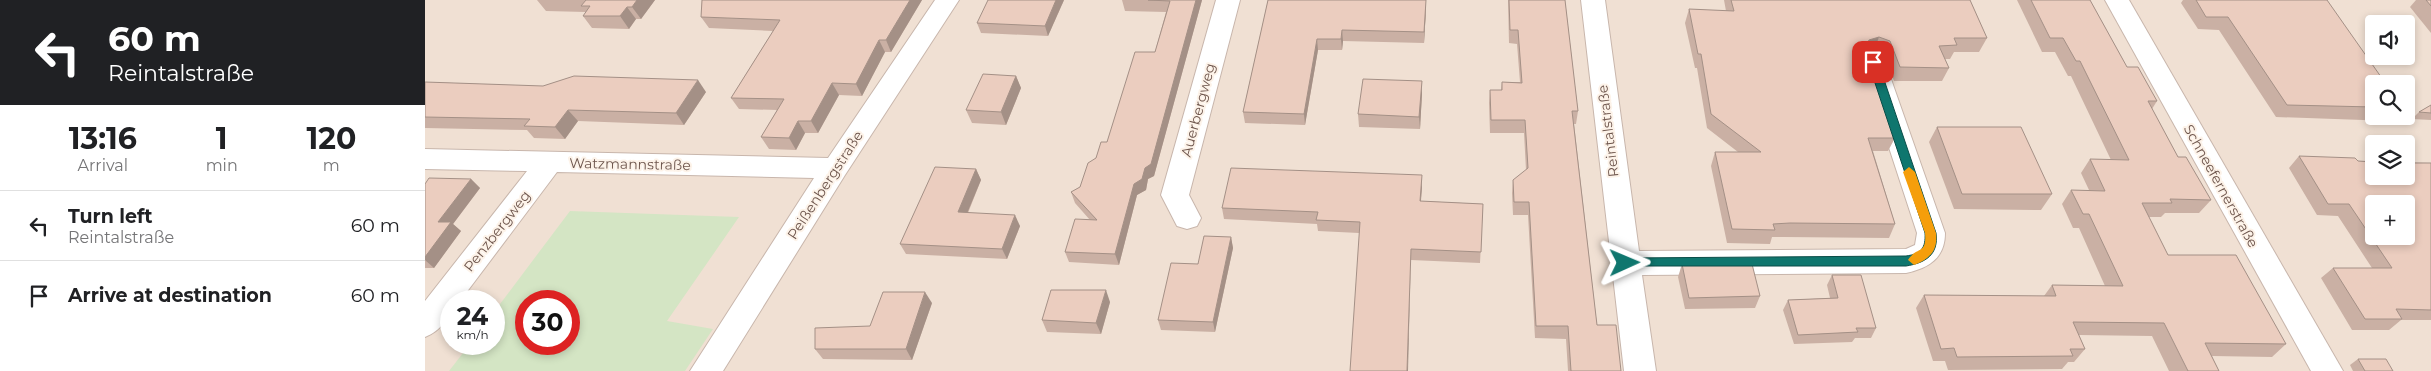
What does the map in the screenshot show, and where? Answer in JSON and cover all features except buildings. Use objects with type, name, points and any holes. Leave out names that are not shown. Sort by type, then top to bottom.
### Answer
[{"type":"street","name":"Peißenbergstraße","points":[[706,371],[835,168],[947,0]]},
{"type":"street","name":"Auerbergweg","points":[[1187,218],[1175,195],[1228,0]]},
{"type":"street","name":"Reintalstraße","points":[[1593,0],[1640,371]]},
{"type":"street","name":"Schneefernerstraße","points":[[2117,0],[2327,371]]},
{"type":"street","points":[[1625,263],[1906,261],[1919,259],[1928,252],[1932,244],[1931,233],[1873,62]]},
{"type":"street","name":"Watzmannstraße","points":[[425,159],[835,168]]},
{"type":"street","name":"Penzbergweg","points":[[425,324],[550,162]]},
{"type":"shaded area","points":[[425,0],[2431,0],[2431,371],[425,371]]},
{"type":"green space","points":[[570,211],[739,217],[667,321],[713,329],[685,371],[449,371],[461,355],[505,355],[505,297]]},
{"type":"slow traffic","points":[[1909,172],[1931,233],[1932,244],[1928,252],[1919,259],[1914,260]]},
{"type":"route","points":[[1625,263],[1906,261],[1919,259],[1928,252],[1932,244],[1931,233],[1890,117],[1873,62]]}]
